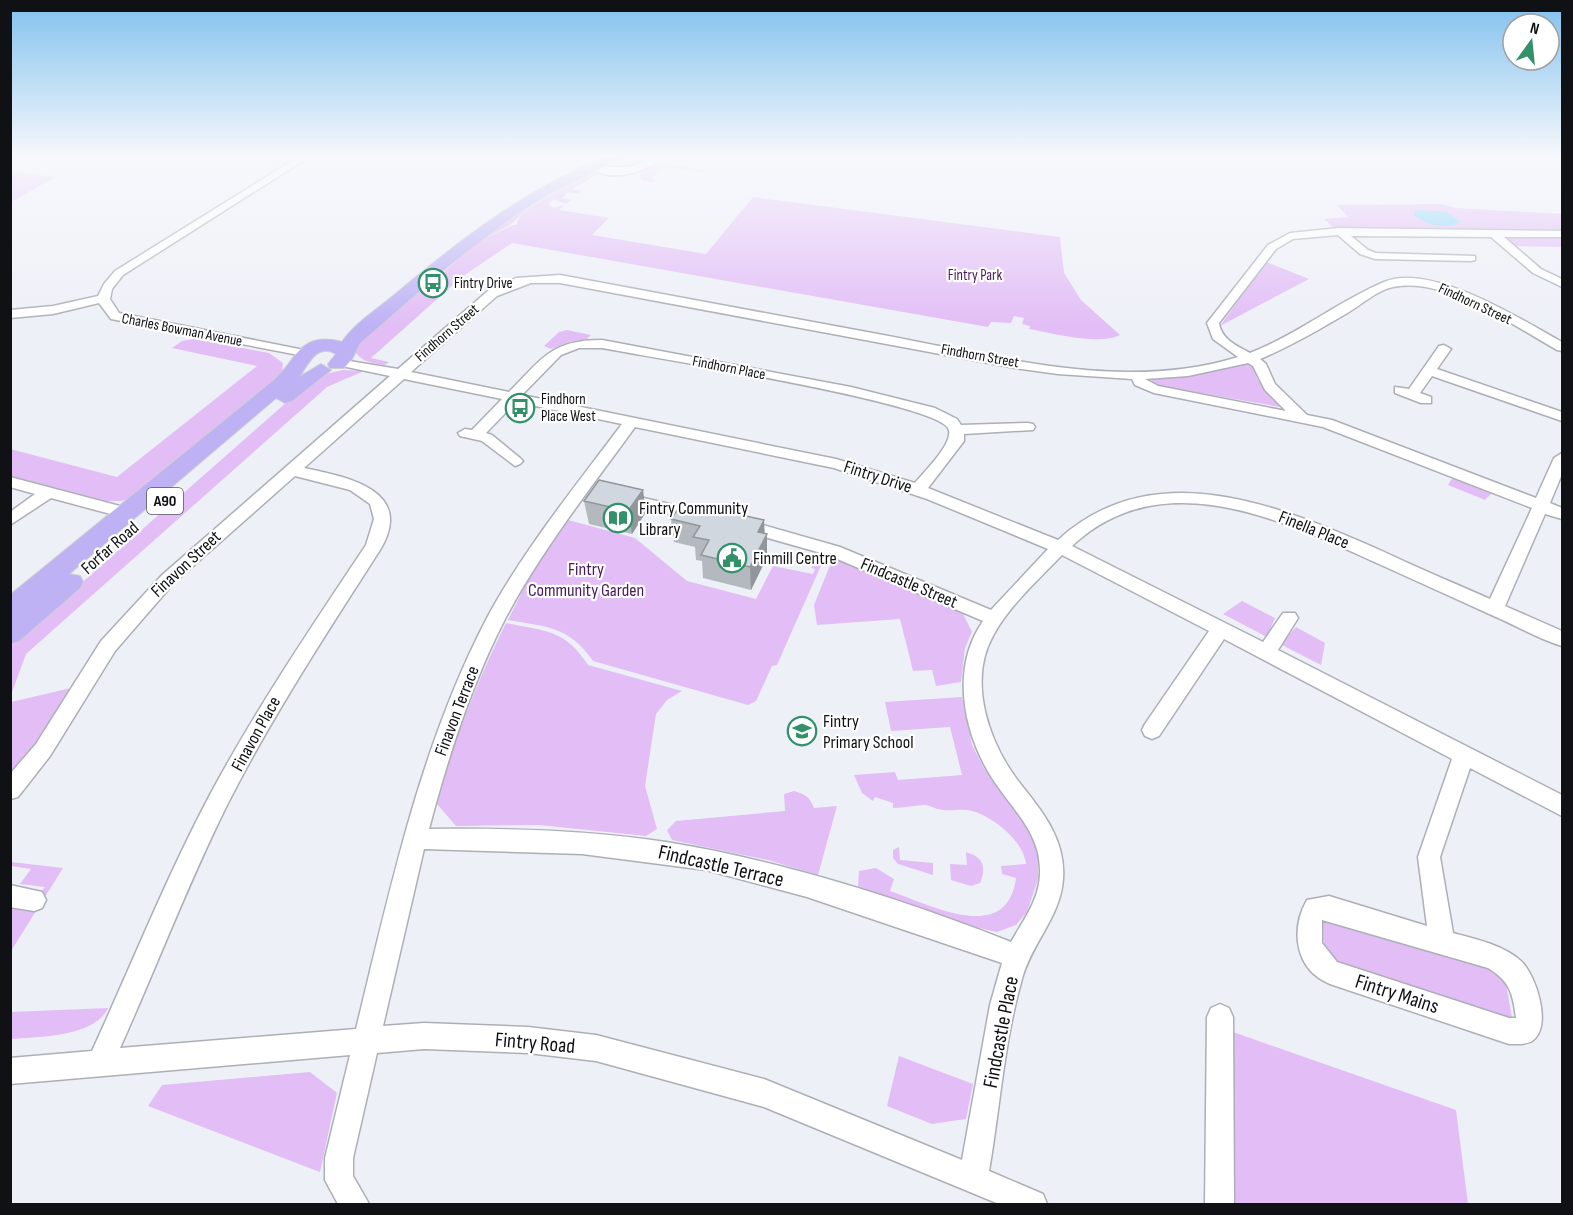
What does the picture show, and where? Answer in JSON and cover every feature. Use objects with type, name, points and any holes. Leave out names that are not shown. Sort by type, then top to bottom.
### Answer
[{"type":"highway","name":"Forfar Road","points":[[10,634],[295,389],[358,319],[492,214]]},
{"type":"highway","name":"Forfar Road","points":[[10,609],[129,514],[293,372],[353,339],[507,214]]},
{"type":"street","name":"Charles Bowman Avenue","points":[[214,214],[119,273],[106,288],[102,299],[105,308],[123,318],[321,358]]},
{"type":"street","points":[[1339,231],[1364,252],[1375,256],[1454,262],[1471,258]]},
{"type":"street","points":[[1301,416],[1272,392],[1263,378],[1259,364],[1218,338],[1212,330],[1213,323],[1272,247],[1290,236],[1339,231],[1563,234]]},
{"type":"street","points":[[1492,232],[1537,271],[1563,283]]},
{"type":"street","name":"Findhorn Street","points":[[400,373],[493,293],[516,282],[547,278],[1080,375],[1137,376],[1203,370],[1251,358],[1389,284],[1402,282],[1432,284],[1462,294],[1563,347]]},
{"type":"street","points":[[10,314],[53,310],[102,299]]},
{"type":"street","name":"Findhorn Place","points":[[513,396],[556,352],[589,343],[851,391],[930,411],[951,422],[957,430]]},
{"type":"street","points":[[1413,395],[1444,349]]},
{"type":"street","name":"Fintry Drive","points":[[321,358],[836,464],[918,490],[1061,547],[1563,806]]},
{"type":"street","points":[[1429,371],[1563,417]]},
{"type":"street","name":"Finavon Street","points":[[10,790],[43,750],[108,646],[137,611],[167,580],[400,373]]},
{"type":"street","points":[[1137,376],[1140,382],[1154,389],[1301,416],[1360,435],[1563,514]]},
{"type":"street","points":[[513,396],[470,435],[486,438],[515,461]]},
{"type":"street","name":"Finavon Terrace","points":[[355,1204],[339,1180],[339,1158],[415,839],[449,728],[471,670],[519,579],[581,488],[632,421]]},
{"type":"street","points":[[918,490],[957,441],[957,430],[1028,427]]},
{"type":"street","points":[[1495,609],[1563,458]]},
{"type":"street","name":"Finavon Place","points":[[101,1062],[167,908],[220,798],[283,686],[374,546],[382,526],[381,509],[372,496],[357,486],[290,470]]},
{"type":"street","points":[[10,482],[129,514]]},
{"type":"street","name":"Findcastle Street","points":[[581,488],[725,521],[834,551],[993,618]]},
{"type":"street","points":[[10,520],[49,492]]},
{"type":"street","name":"Finella Place","points":[[1061,547],[1085,524],[1118,507],[1155,500],[1219,501],[1247,506],[1302,523],[1563,639]]},
{"type":"street","name":"Findcastle Place","points":[[973,1180],[1005,993],[1017,957],[1046,908],[1051,889],[1053,865],[1046,838],[1030,811],[996,768],[984,742],[976,716],[973,666],[980,641],[993,618],[1061,547]]},
{"type":"street","points":[[1266,652],[1289,618]]},
{"type":"street","points":[[1152,730],[1221,628]]},
{"type":"street","points":[[1442,942],[1429,857],[1464,755]]},
{"type":"street","name":"Findcastle Terrace","points":[[415,839],[581,841],[668,853],[748,869],[950,932],[1017,957]]},
{"type":"street","points":[[10,897],[34,900]]},
{"type":"street","name":"Fintry Mains","points":[[1315,908],[1329,908],[1442,942],[1500,961],[1514,970],[1522,982],[1530,1023],[1524,1031],[1509,1031],[1330,972],[1318,964],[1311,952],[1308,918],[1315,908]]},
{"type":"street","points":[[1219,1204],[1220,1017]]},
{"type":"street","name":"Fintry Road","points":[[10,1071],[366,1039],[424,1036],[528,1040],[596,1048],[764,1094],[1033,1204]]},
{"type":"green space","name":"Fintry Park","points":[[515,214],[522,214],[510,225],[488,237],[517,225],[519,218],[524,214],[582,214],[609,218],[592,235],[706,254],[739,214],[881,214],[1060,237],[1064,273],[1081,300],[1120,335],[1100,339],[1062,336],[1029,329],[1030,326],[1022,324],[1024,318],[1014,316],[1011,323],[991,322],[988,327],[512,243],[463,276],[371,358],[389,362],[385,365],[360,357],[354,349],[379,322],[392,310],[434,281]]},
{"type":"green space","points":[[1345,214],[1562,214],[1562,231],[1335,229],[1324,219],[1348,217]]},
{"type":"green space","points":[[1509,235],[1562,236],[1562,247],[1515,246],[1505,238]]},
{"type":"green space","points":[[1266,262],[1309,279],[1220,326]]},
{"type":"green space","points":[[567,330],[591,335],[587,339],[569,342],[551,349],[544,346],[559,332]]},
{"type":"green space","points":[[194,339],[269,353],[283,363],[282,375],[138,496],[122,501],[107,501],[11,476],[10,449],[117,477],[257,366],[172,348],[182,341]]},
{"type":"green space","points":[[1247,364],[1253,366],[1257,379],[1280,407],[1155,385],[1151,381],[1154,378],[1214,371]]},
{"type":"green space","points":[[343,370],[364,371],[327,387],[26,654],[11,695],[11,645],[305,386],[325,374]]},
{"type":"green space","points":[[1453,477],[1493,492],[1485,500],[1448,485]]},
{"type":"green space","name":"Fintry Community Garden","points":[[568,520],[635,538],[687,581],[756,599],[773,566],[813,574],[815,569],[811,568],[819,553],[823,561],[777,665],[772,666],[756,701],[748,705],[593,661],[584,649],[566,634],[546,627],[508,620],[530,576]]},
{"type":"green space","points":[[837,559],[962,612],[972,632],[965,648],[961,682],[936,686],[932,670],[913,671],[900,619],[817,625],[814,605],[831,563]]},
{"type":"green space","points":[[1242,601],[1275,618],[1267,637],[1223,614]]},
{"type":"green space","points":[[506,623],[543,630],[562,638],[571,644],[588,665],[682,691],[667,700],[656,714],[645,786],[657,829],[646,836],[539,825],[456,826],[437,804],[467,712]]},
{"type":"green space","points":[[1296,627],[1325,643],[1321,665],[1280,644]]},
{"type":"green space","points":[[71,688],[43,739],[11,782],[11,702]]},
{"type":"green space","points":[[962,697],[972,745],[984,768],[1031,834],[1038,855],[1038,879],[1027,912],[1016,925],[997,932],[974,927],[858,887],[859,871],[876,868],[894,879],[890,891],[946,911],[983,916],[998,911],[1010,899],[1016,878],[1002,874],[1001,866],[1026,864],[1019,846],[995,822],[986,816],[967,810],[941,810],[925,805],[893,808],[893,803],[875,797],[873,801],[862,793],[854,775],[895,772],[898,780],[962,775],[950,727],[891,731],[885,702]]},
{"type":"green space","points":[[794,791],[807,796],[814,808],[837,806],[818,875],[768,860],[672,840],[667,830],[676,821],[785,811],[784,794]]},
{"type":"green space","points":[[899,847],[900,860],[933,863],[933,875],[898,864],[893,858],[893,850]]},
{"type":"green space","points":[[966,852],[980,860],[983,867],[980,883],[971,886],[951,880],[950,864],[967,865]]},
{"type":"green space","points":[[11,862],[63,868],[11,951],[11,907],[28,908],[45,887],[20,884],[31,869],[11,866]]},
{"type":"green space","points":[[1323,920],[1493,966],[1505,978],[1512,1018],[1504,1021],[1331,964],[1324,955]]},
{"type":"green space","points":[[108,1008],[101,1018],[79,1030],[50,1036],[11,1039],[11,1012]]},
{"type":"green space","points":[[1233,1032],[1456,1110],[1468,1204],[1234,1204]]},
{"type":"green space","points":[[899,1056],[973,1084],[966,1119],[932,1124],[887,1106]]},
{"type":"green space","points":[[310,1072],[337,1093],[320,1172],[148,1106],[162,1085]]},
{"type":"water","points":[[1449,214],[1461,222],[1443,226],[1430,224],[1414,215]]},
{"type":"building","points":[[599,480],[643,490],[628,511],[584,501]]},
{"type":"building","points":[[681,505],[708,511],[710,508],[764,520],[758,532],[767,534],[750,567],[701,555],[709,540],[693,537],[700,526],[671,519]]},
{"type":"place","name":"Fintry Drive","points":[[433,283]]},
{"type":"place","name":"Findhorn Place West","points":[[520,408]]},
{"type":"place","name":"Fintry Community Library","points":[[618,518]]},
{"type":"place","name":"Finmill Centre","points":[[732,558]]},
{"type":"place","name":"Fintry Primary School","points":[[802,731]]}]
